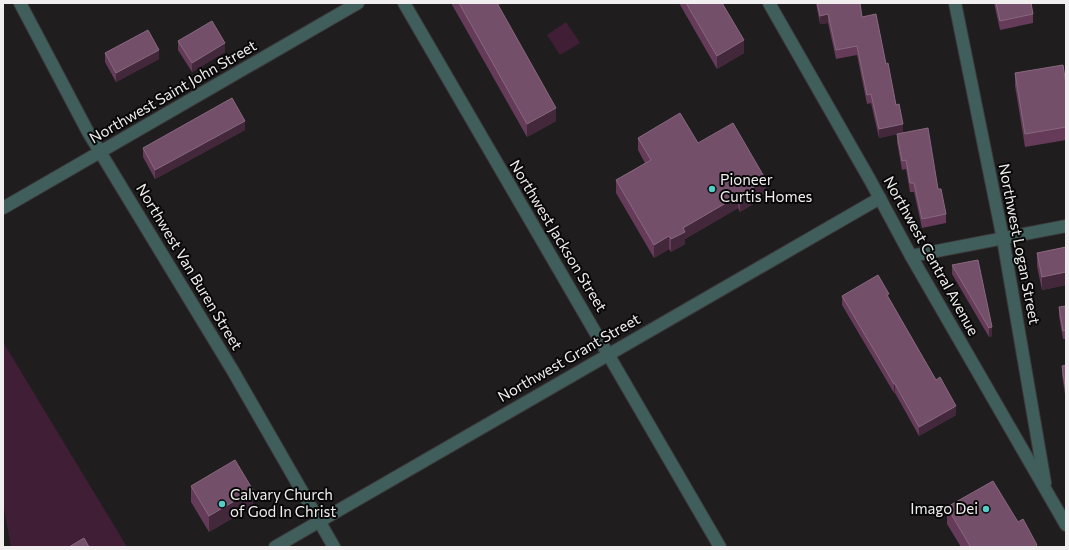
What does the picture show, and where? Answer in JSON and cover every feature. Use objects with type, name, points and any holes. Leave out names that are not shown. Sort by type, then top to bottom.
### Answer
[{"type":"street","name":"Northwest Van Buren Street","points":[[20,3],[88,132],[233,371],[334,547]]},
{"type":"street","name":"Northwest Saint John Street","points":[[3,208],[358,3]]},
{"type":"street","name":"Northwest Jackson Street","points":[[404,3],[720,547]]},
{"type":"street","name":"Northwest Central Avenue","points":[[769,3],[880,198],[911,256],[1066,525]]},
{"type":"street","name":"Northwest Logan Street","points":[[955,3],[1003,239],[1047,492]]},
{"type":"street","name":"Northwest Grant Street","points":[[275,547],[880,198]]},
{"type":"street","points":[[911,256],[1066,226]]},
{"type":"shaded area","points":[[566,22],[580,43],[560,55],[547,35]]},
{"type":"shaded area","points":[[3,342],[127,547],[11,547],[3,503]]},
{"type":"building","points":[[459,3],[497,3],[556,108],[527,124]]},
{"type":"building","points":[[686,3],[722,3],[744,40],[717,56]]},
{"type":"building","points":[[817,3],[860,3],[862,17],[876,14],[886,64],[888,63],[896,105],[899,104],[903,124],[879,129],[871,94],[867,95],[857,46],[836,50],[828,14],[820,16]]},
{"type":"building","points":[[996,3],[1031,3],[1033,14],[1000,21]]},
{"type":"building","points":[[212,21],[225,43],[192,63],[178,41]]},
{"type":"building","points":[[148,30],[159,50],[116,73],[105,53]]},
{"type":"building","points":[[1063,65],[1066,84],[1066,127],[1025,134],[1015,73]]},
{"type":"building","points":[[232,98],[245,121],[155,170],[143,148]]},
{"type":"building","name":"Pioneer Curtis Homes","points":[[680,113],[698,143],[733,123],[766,180],[752,188],[753,191],[740,199],[738,196],[683,228],[685,232],[671,239],[669,236],[654,245],[616,180],[651,160],[638,138]]},
{"type":"building","points":[[928,128],[938,189],[941,189],[946,214],[922,219],[914,183],[910,183],[906,160],[902,161],[897,134]]},
{"type":"building","points":[[1066,247],[1066,272],[1042,277],[1037,253]]},
{"type":"building","points":[[978,260],[992,327],[989,328],[952,265]]},
{"type":"building","points":[[878,275],[889,294],[887,295],[936,380],[940,377],[956,406],[919,427],[842,296]]},
{"type":"building","points":[[1066,306],[1066,330],[1063,331],[1059,307]]},
{"type":"building","points":[[1066,365],[1066,392],[1062,366]]},
{"type":"building","points":[[235,460],[253,490],[209,516],[191,486]]},
{"type":"building","points":[[993,481],[1018,522],[1023,519],[1037,545],[1034,547],[967,547],[970,546],[947,507]]},
{"type":"building","points":[[84,538],[89,547],[69,547]]},
{"type":"place","name":"Pioneer Curtis Homes","points":[[712,189]]},
{"type":"place","name":"Calvary Church of God In Christ","points":[[222,504]]},
{"type":"place","name":"Imago Dei","points":[[986,509]]}]
